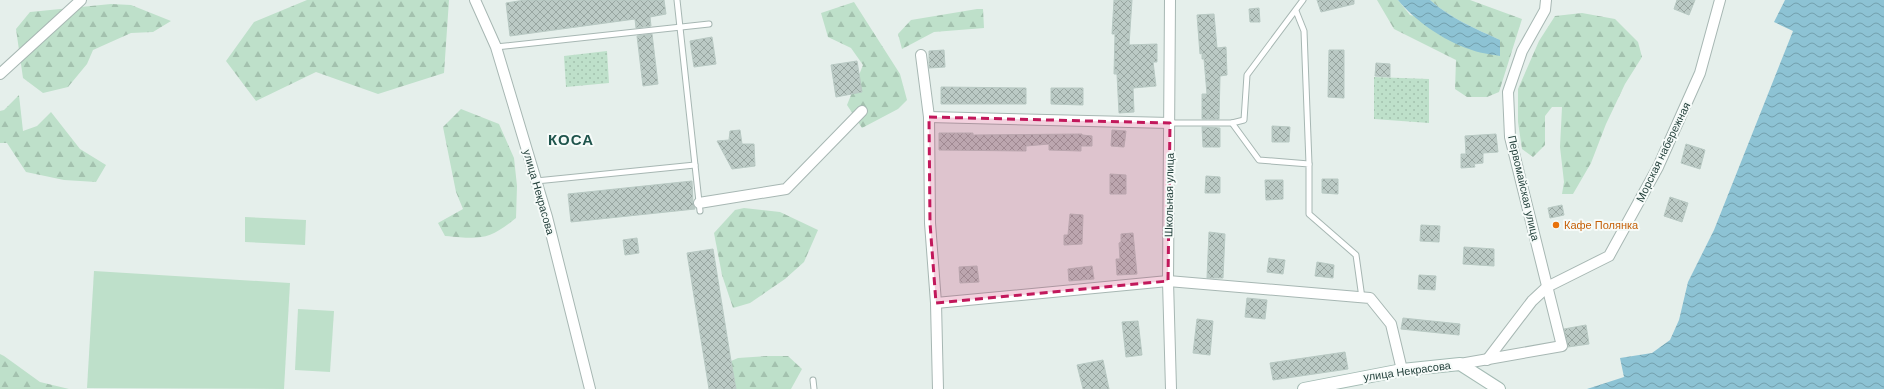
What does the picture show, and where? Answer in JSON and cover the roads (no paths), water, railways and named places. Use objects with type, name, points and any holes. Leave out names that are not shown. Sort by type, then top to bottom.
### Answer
[{"type":"street","points":[[0,74],[80,0]]},
{"type":"street","name":"улица Некрасова","points":[[475,0],[496,47],[536,181],[590,389]]},
{"type":"street","name":"Школьная улица","points":[[1170,0],[1168,281],[1171,389]]},
{"type":"street","name":"Первомайская улица","points":[[1488,360],[1562,346],[1510,137],[1508,92],[1522,51],[1545,10],[1546,0]]},
{"type":"street","name":"Морская набережная","points":[[1488,360],[1532,301],[1547,287],[1609,256],[1658,167],[1700,73],[1720,0]]},
{"type":"street","points":[[921,55],[929,117],[930,223],[936,303],[938,389]]},
{"type":"street","points":[[700,207],[786,189],[862,111]]},
{"type":"street","points":[[929,117],[1170,123]]},
{"type":"street","points":[[936,303],[1168,281],[1370,298],[1391,324],[1402,370]]},
{"type":"street","name":"улица Некрасова","points":[[1304,389],[1402,370],[1488,360]]},
{"type":"street","points":[[1460,364],[1499,389]]},
{"type":"lane","points":[[677,0],[700,207]]},
{"type":"lane","points":[[1170,123],[1232,123],[1244,120],[1247,75],[1303,0]]},
{"type":"lane","points":[[1296,11],[1304,31],[1309,164],[1309,214],[1356,255],[1362,298]]},
{"type":"lane","points":[[496,47],[709,24]]},
{"type":"lane","points":[[1232,123],[1259,160],[1309,164]]},
{"type":"lane","points":[[536,181],[695,165]]},
{"type":"lane","points":[[814,380],[814,389]]},
{"type":"water","points":[[1398,0],[1430,0],[1455,18],[1500,40],[1500,56],[1473,50],[1449,40],[1421,22]]},
{"type":"water","points":[[1785,0],[1884,0],[1884,389],[1587,389],[1624,377],[1620,358],[1652,353],[1670,340],[1679,320],[1688,282],[1714,230],[1793,31],[1774,22]]},
{"type":"place","name":"Кафе Полянка","points":[[1556,225]]},
{"type":"district","name":"КОСА","points":[[571,139]]}]
